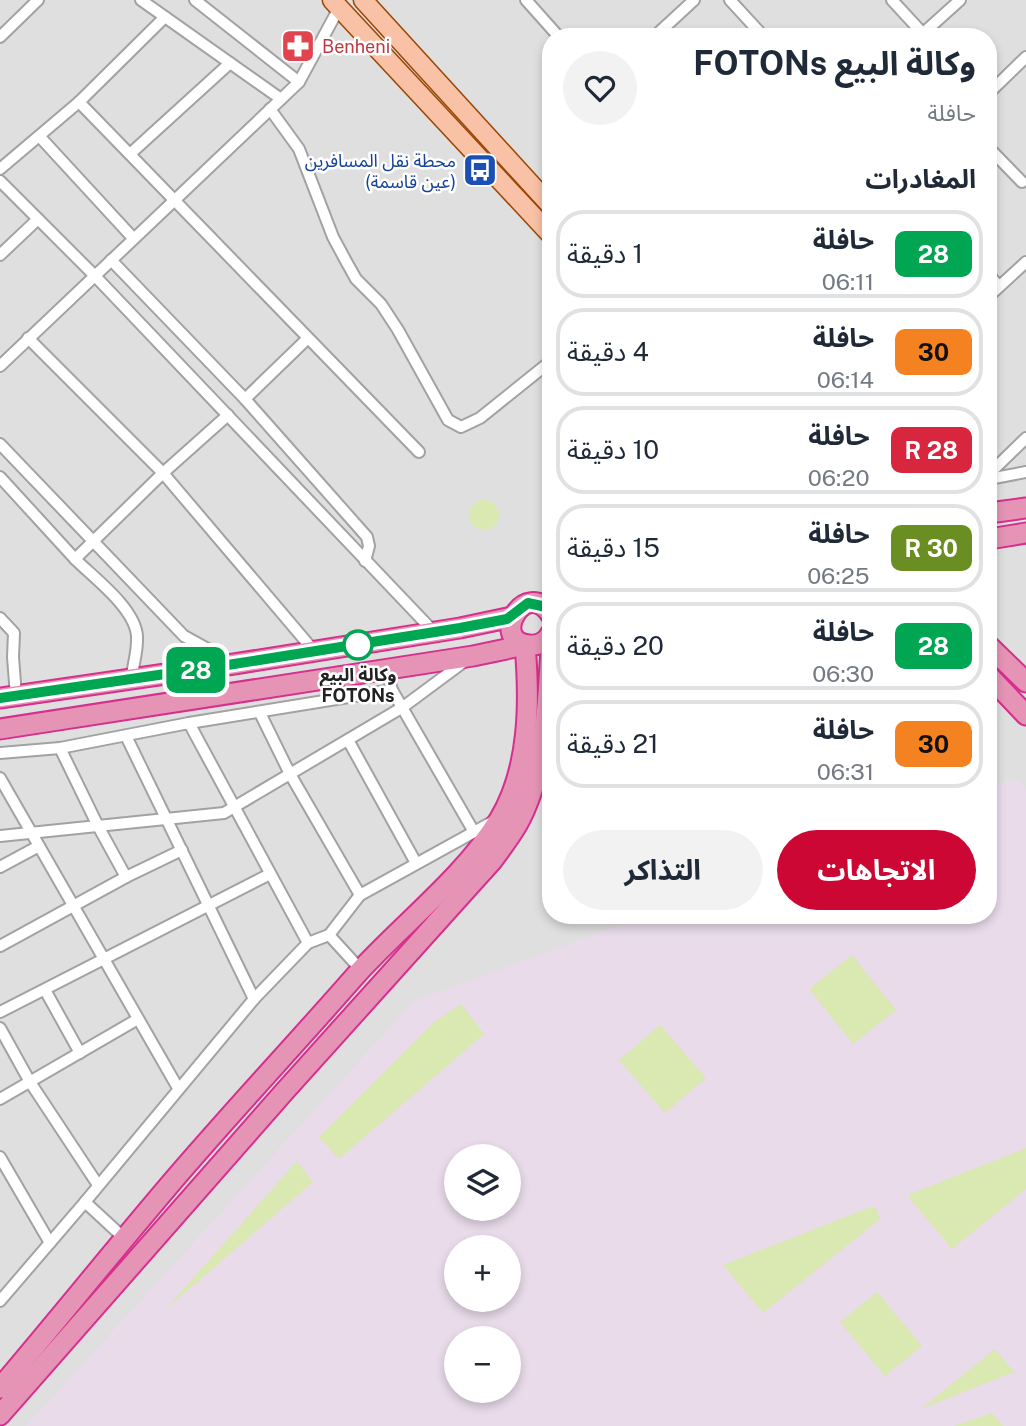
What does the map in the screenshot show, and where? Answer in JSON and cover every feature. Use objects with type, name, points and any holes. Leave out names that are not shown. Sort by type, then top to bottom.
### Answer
[{"type":"highway","points":[[997,512],[1026,508]]},
{"type":"highway","points":[[997,538],[1026,533]]},
{"type":"highway","points":[[525,645],[519,643],[514,636],[512,617],[528,603],[542,606]]},
{"type":"highway","points":[[8,697],[234,664],[512,617]]},
{"type":"highway","points":[[0,729],[542,643]]},
{"type":"highway","points":[[0,1388],[233,1112],[361,971],[447,883],[500,818],[515,783],[525,739],[529,687],[525,645]]},
{"type":"highway","points":[[997,654],[1026,682]]},
{"type":"highway","points":[[997,684],[1026,715]]},
{"type":"highway","points":[[0,1415],[284,1092],[492,861],[518,824],[539,768],[542,747]]},
{"type":"main road","points":[[363,0],[542,196]]},
{"type":"main road","points":[[335,4],[542,225]]},
{"type":"street","points":[[0,37],[38,0]]},
{"type":"street","points":[[141,0],[281,99]]},
{"type":"street","points":[[195,0],[299,82]]},
{"type":"street","points":[[526,0],[551,28]]},
{"type":"street","points":[[664,28],[694,0]]},
{"type":"street","points":[[730,0],[756,28]]},
{"type":"street","points":[[892,0],[916,28]]},
{"type":"street","points":[[931,28],[960,0]]},
{"type":"street","points":[[0,366],[299,82],[335,4]]},
{"type":"street","points":[[0,169],[79,102],[165,17]]},
{"type":"street","points":[[130,154],[230,63]]},
{"type":"street","points":[[997,86],[1024,63]]},
{"type":"street","points":[[79,102],[419,452]]},
{"type":"street","points":[[270,109],[299,149],[333,237],[346,263],[356,279],[381,304],[398,330],[448,420],[461,427],[480,418],[542,368]]},
{"type":"street","points":[[40,137],[133,238]]},
{"type":"street","points":[[997,156],[1022,182]]},
{"type":"street","points":[[0,181],[95,276],[433,631]]},
{"type":"street","points":[[0,255],[37,219]]},
{"type":"street","points":[[111,260],[244,399],[367,537],[369,546],[365,561]]},
{"type":"street","points":[[999,286],[1026,262]]},
{"type":"street","points":[[28,338],[163,473],[314,651]]},
{"type":"street","points":[[244,399],[307,339]]},
{"type":"street","points":[[75,559],[163,473],[228,415]]},
{"type":"street","points":[[997,468],[1026,438]]},
{"type":"street","points":[[0,444],[184,636],[234,664]]},
{"type":"street","points":[[997,475],[1026,471]]},
{"type":"street","points":[[0,477],[131,617],[137,633],[131,680]]},
{"type":"street","points":[[0,618],[13,633],[8,697]]},
{"type":"street","points":[[0,836],[224,813],[403,707],[473,656]]},
{"type":"street","points":[[386,668],[392,690],[474,832]]},
{"type":"street","points":[[0,753],[60,748],[189,723],[392,690]]},
{"type":"street","points":[[260,713],[290,774],[360,895]]},
{"type":"street","points":[[189,723],[308,943]]},
{"type":"street","points":[[126,736],[254,999]]},
{"type":"street","points":[[348,740],[416,863]]},
{"type":"street","points":[[60,748],[98,826],[127,877]]},
{"type":"street","points":[[0,778],[178,1088]]},
{"type":"street","points":[[2,1294],[50,1243],[254,999],[308,943],[329,935],[360,895],[500,818]]},
{"type":"street","points":[[0,867],[39,846]]},
{"type":"street","points":[[0,946],[182,850]]},
{"type":"street","points":[[0,1013],[271,874]]},
{"type":"street","points":[[329,935],[361,971]]},
{"type":"street","points":[[45,990],[80,1053]]},
{"type":"street","points":[[0,1099],[138,1019]]},
{"type":"street","points":[[0,1028],[30,1082],[99,1185]]},
{"type":"street","points":[[0,1157],[50,1243]]},
{"type":"street","points":[[85,1202],[125,1239]]},
{"type":"shaded area","points":[[0,0],[1026,0],[1026,1426],[0,1426]]},
{"type":"shaded area","points":[[1016,778],[1026,789],[1026,1426],[26,1426],[414,1001],[622,924],[997,924],[997,785]]},
{"type":"green space","points":[[484,500],[490,501],[498,509],[498,521],[490,529],[484,530],[478,529],[470,521],[469,515],[470,509],[478,501]]},
{"type":"green space","points":[[852,955],[896,1010],[853,1044],[809,989]]},
{"type":"green space","points":[[461,1004],[484,1034],[339,1159],[319,1137],[433,1023]]},
{"type":"green space","points":[[660,1025],[706,1078],[665,1113],[619,1060]]},
{"type":"green space","points":[[1026,1148],[1026,1189],[952,1249],[909,1198],[910,1194]]},
{"type":"green space","points":[[297,1161],[313,1182],[166,1309]]},
{"type":"green space","points":[[868,1208],[876,1208],[880,1219],[763,1313],[723,1265]]},
{"type":"green space","points":[[877,1292],[922,1346],[885,1376],[840,1322]]},
{"type":"green space","points":[[995,1349],[1014,1372],[921,1409]]},
{"type":"green space","points":[[992,1413],[1003,1426],[954,1426]]},
{"type":"bus line","name":"28","points":[[0,698],[460,628],[507,619],[528,603],[542,606]]},
{"type":"place","name":"Benheni","points":[[298,46]]},
{"type":"place","name":"محطة نقل المسافرين (عين قاسمة)","points":[[480,170]]},
{"type":"place","name":"وكالة البيع FOTONs","points":[[358,645]]}]
